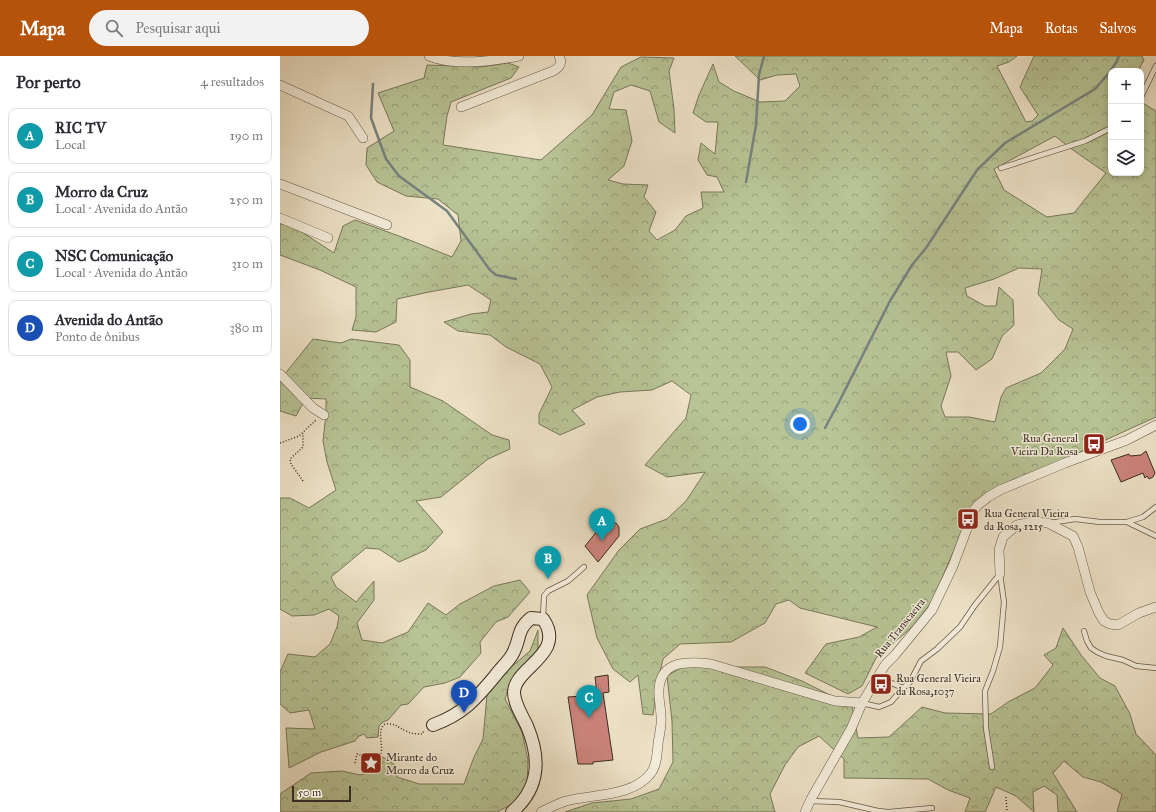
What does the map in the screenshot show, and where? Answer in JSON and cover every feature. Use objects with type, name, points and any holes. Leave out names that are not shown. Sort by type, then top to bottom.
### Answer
[{"type":"street","points":[[429,56],[444,60],[466,61],[498,60],[519,56]]},
{"type":"street","points":[[461,107],[558,69],[561,64],[560,57]]},
{"type":"street","points":[[280,85],[348,116],[363,138]]},
{"type":"street","points":[[280,184],[387,225]]},
{"type":"street","points":[[280,218],[328,238]]},
{"type":"street","points":[[280,374],[315,410],[324,416]]},
{"type":"street","name":"Rua Transcaeira","points":[[805,812],[851,729],[862,703],[885,665],[932,610],[952,566],[974,510],[978,504],[1000,490],[1065,463],[1127,440],[1156,425]]},
{"type":"street","points":[[1000,574],[999,550],[1003,536],[1017,525],[1032,522],[1048,523],[1073,536],[1078,547],[1090,592],[1104,621],[1110,624],[1118,625],[1139,613],[1156,607]]},
{"type":"street","points":[[433,725],[454,716],[470,705],[512,656],[518,644],[520,630],[524,623],[531,618],[543,619],[550,634],[548,642],[542,654],[519,680],[514,690],[515,702],[527,727],[535,750],[536,772],[532,788],[524,801],[512,812]]},
{"type":"street","points":[[541,812],[564,802],[625,790],[639,785],[651,773],[658,754],[662,718],[659,690],[662,676],[668,668],[677,664],[698,662],[711,664],[835,701],[862,703]]},
{"type":"lane","points":[[1144,91],[1156,66]]},
{"type":"lane","points":[[1001,168],[1085,141],[1108,130]]},
{"type":"lane","points":[[1048,523],[1075,519],[1100,522],[1127,522],[1143,517],[1156,507]]},
{"type":"lane","points":[[1127,522],[1156,536]]},
{"type":"lane","points":[[543,619],[544,596],[548,591],[568,581],[584,567]]},
{"type":"lane","points":[[862,703],[879,707],[891,702],[910,682],[922,661],[960,627],[1000,574]]},
{"type":"lane","points":[[992,767],[986,728],[985,691],[1000,647],[1004,602],[1000,574]]},
{"type":"lane","points":[[1084,631],[1091,648],[1097,652],[1123,660],[1136,666],[1156,668]]},
{"type":"lane","points":[[878,677],[903,688]]},
{"type":"lane","points":[[810,801],[839,802],[889,812],[932,808]]},
{"type":"path","points":[[280,443],[299,436],[324,416]]},
{"type":"path","points":[[303,433],[303,448],[290,459],[303,481]]},
{"type":"path","points":[[355,763],[358,754],[372,759],[377,757],[381,751],[382,745],[379,731],[385,724],[397,725],[406,731],[415,734],[422,734],[427,725],[433,725]]},
{"type":"path","points":[[1006,797],[1006,812]]},
{"type":"green space","points":[[735,56],[1017,56],[1009,62],[997,66],[1026,122],[1032,121],[1038,115],[1020,87],[1034,56],[1142,56],[1144,60],[1140,68],[1108,68],[1108,176],[1144,176],[1144,104],[1156,111],[1156,417],[1088,448],[1041,473],[997,488],[970,509],[931,603],[912,627],[876,658],[862,686],[848,694],[805,673],[826,644],[859,637],[877,627],[800,608],[789,600],[776,604],[765,623],[731,642],[680,644],[663,659],[657,685],[653,715],[643,714],[638,675],[630,682],[613,669],[597,638],[587,595],[619,550],[640,529],[667,519],[686,501],[705,472],[667,477],[645,465],[686,418],[691,395],[672,381],[652,390],[620,392],[597,397],[572,410],[585,424],[560,435],[539,424],[539,414],[552,387],[540,364],[506,347],[490,335],[458,331],[444,322],[471,314],[488,312],[491,300],[468,285],[429,292],[397,299],[396,322],[376,332],[352,330],[356,317],[356,287],[320,270],[280,255],[280,224],[291,225],[334,253],[343,226],[355,220],[452,257],[461,241],[458,215],[438,199],[406,196],[377,182],[366,165],[367,148],[394,131],[378,93],[424,78],[427,65],[481,67],[508,63],[519,67],[511,78],[451,102],[447,116],[443,145],[541,160],[592,115],[621,67],[641,57],[674,58],[669,71],[674,109],[675,133],[659,122],[650,91],[631,85],[614,92],[609,109],[626,110],[632,141],[624,166],[608,180],[623,184],[648,185],[644,197],[656,212],[649,231],[657,240],[675,230],[686,216],[703,208],[701,192],[724,192],[717,177],[707,175],[698,160],[701,143],[715,154],[718,122],[706,122],[693,113],[699,95],[713,64],[719,82],[734,91],[760,102],[785,101],[800,86],[796,74],[777,75],[760,80]],"holes":[[[1055,136],[1106,173],[1074,213],[1047,217],[1004,190],[994,169]],[[1019,268],[1042,269],[1038,294],[1059,320],[1073,329],[1065,349],[1041,373],[1006,388],[1001,397],[995,422],[969,417],[945,417],[941,406],[951,376],[946,352],[958,352],[976,370],[992,359],[1002,336],[1014,325],[1013,300],[999,287],[996,306],[985,306],[967,296],[965,288],[994,279]]]},
{"type":"green space","points":[[313,339],[341,343],[351,339],[399,345],[410,360],[410,387],[443,401],[492,435],[509,440],[510,449],[488,459],[441,497],[416,501],[443,532],[426,550],[399,562],[379,549],[366,548],[331,577],[336,587],[356,602],[374,581],[374,600],[357,623],[362,640],[382,643],[408,632],[428,603],[446,615],[460,604],[494,586],[520,580],[530,592],[508,617],[496,622],[480,642],[481,653],[460,677],[445,683],[424,687],[408,704],[401,705],[388,720],[379,726],[378,737],[367,738],[364,734],[359,736],[355,741],[321,752],[289,768],[286,728],[315,729],[309,710],[290,713],[280,704],[280,672],[288,654],[315,657],[330,644],[337,627],[339,616],[329,609],[314,615],[292,616],[280,609],[280,498],[290,498],[309,508],[336,490],[327,462],[323,441],[326,399],[306,398],[296,416],[280,411],[280,380]]},
{"type":"green space","points":[[1063,628],[1081,655],[1100,678],[1115,686],[1130,714],[1136,734],[1156,755],[1156,812],[1117,812],[1122,794],[1101,782],[1083,777],[1064,761],[1053,773],[1077,812],[1058,812],[1057,795],[1044,786],[1033,792],[1034,812],[1016,796],[996,787],[985,812],[965,812],[970,798],[948,790],[928,779],[844,778],[844,759],[819,736],[798,747],[785,765],[770,794],[775,812],[565,812],[592,803],[631,799],[659,789],[673,762],[672,721],[667,676],[686,665],[712,667],[765,667],[802,681],[852,706],[858,738],[889,737],[922,707],[945,713],[991,714],[1008,702],[1035,688],[1053,665],[1044,655],[1056,648]]},
{"type":"green space","points":[[538,630],[538,648],[531,662],[511,681],[505,699],[522,732],[528,760],[527,786],[518,801],[497,812],[280,812],[280,794],[311,773],[342,771],[360,775],[364,774],[365,770],[383,757],[395,765],[397,777],[419,784],[464,784],[474,757],[483,739],[487,695],[510,668],[530,651]]},
{"type":"building","points":[[1146,451],[1155,473],[1153,477],[1149,479],[1147,476],[1145,478],[1143,473],[1121,482],[1111,460],[1129,454],[1130,456],[1141,455]]},
{"type":"building","points":[[616,523],[619,527],[619,536],[598,562],[585,546],[602,525]]},
{"type":"building","points":[[608,675],[609,692],[603,693],[613,760],[593,762],[593,764],[578,764],[568,697],[597,695],[595,677]]},
{"type":"waterway","points":[[746,182],[756,125],[759,75],[764,56]]},
{"type":"waterway","points":[[825,428],[890,301],[912,265],[926,248],[977,170],[1005,143],[1095,89],[1110,72],[1119,56]]},
{"type":"waterway","points":[[373,84],[371,118],[386,159],[399,176],[447,211],[490,270],[496,275],[516,279]]},
{"type":"place","name":"Rua General Vieira Da Rosa","points":[[1094,444]]},
{"type":"place","name":"Rua General Vieira da Rosa, 1215","points":[[968,519]]},
{"type":"place","name":"RIC TV","points":[[602,541]]},
{"type":"place","name":"Morro da Cruz","points":[[548,579]]},
{"type":"place","name":"Rua General Vieira da Rosa,1037","points":[[881,684]]},
{"type":"place","name":"Avenida do Antão","points":[[464,713]]},
{"type":"place","name":"NSC Comunicação","points":[[589,718]]},
{"type":"place","name":"Mirante do Morro da Cruz","points":[[371,763]]}]
